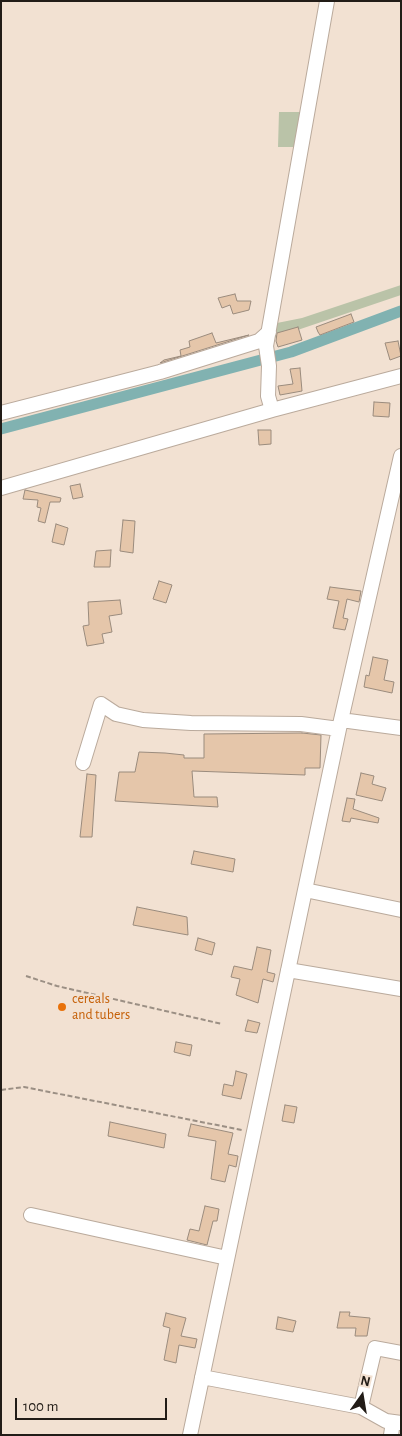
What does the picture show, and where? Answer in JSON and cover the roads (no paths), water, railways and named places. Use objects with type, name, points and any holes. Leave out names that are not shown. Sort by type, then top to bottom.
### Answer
[{"type":"street","points":[[272,410],[268,396],[269,366],[266,346],[327,1]]},
{"type":"street","points":[[1,413],[160,372],[259,341],[269,332]]},
{"type":"street","points":[[1,488],[272,410],[401,376]]},
{"type":"street","points":[[190,1435],[340,724],[401,456]]},
{"type":"street","points":[[83,763],[101,704],[116,714],[143,720],[191,723],[340,724],[401,728]]},
{"type":"street","points":[[305,890],[401,910]]},
{"type":"street","points":[[288,970],[401,989]]},
{"type":"street","points":[[30,1215],[227,1258]]},
{"type":"street","points":[[361,1407],[375,1348],[401,1353]]},
{"type":"street","points":[[202,1377],[361,1407],[395,1427]]},
{"type":"waterway","points":[[1,429],[291,352],[401,311]]},
{"type":"place","name":"cereals and tubers","points":[[62,1007]]}]
